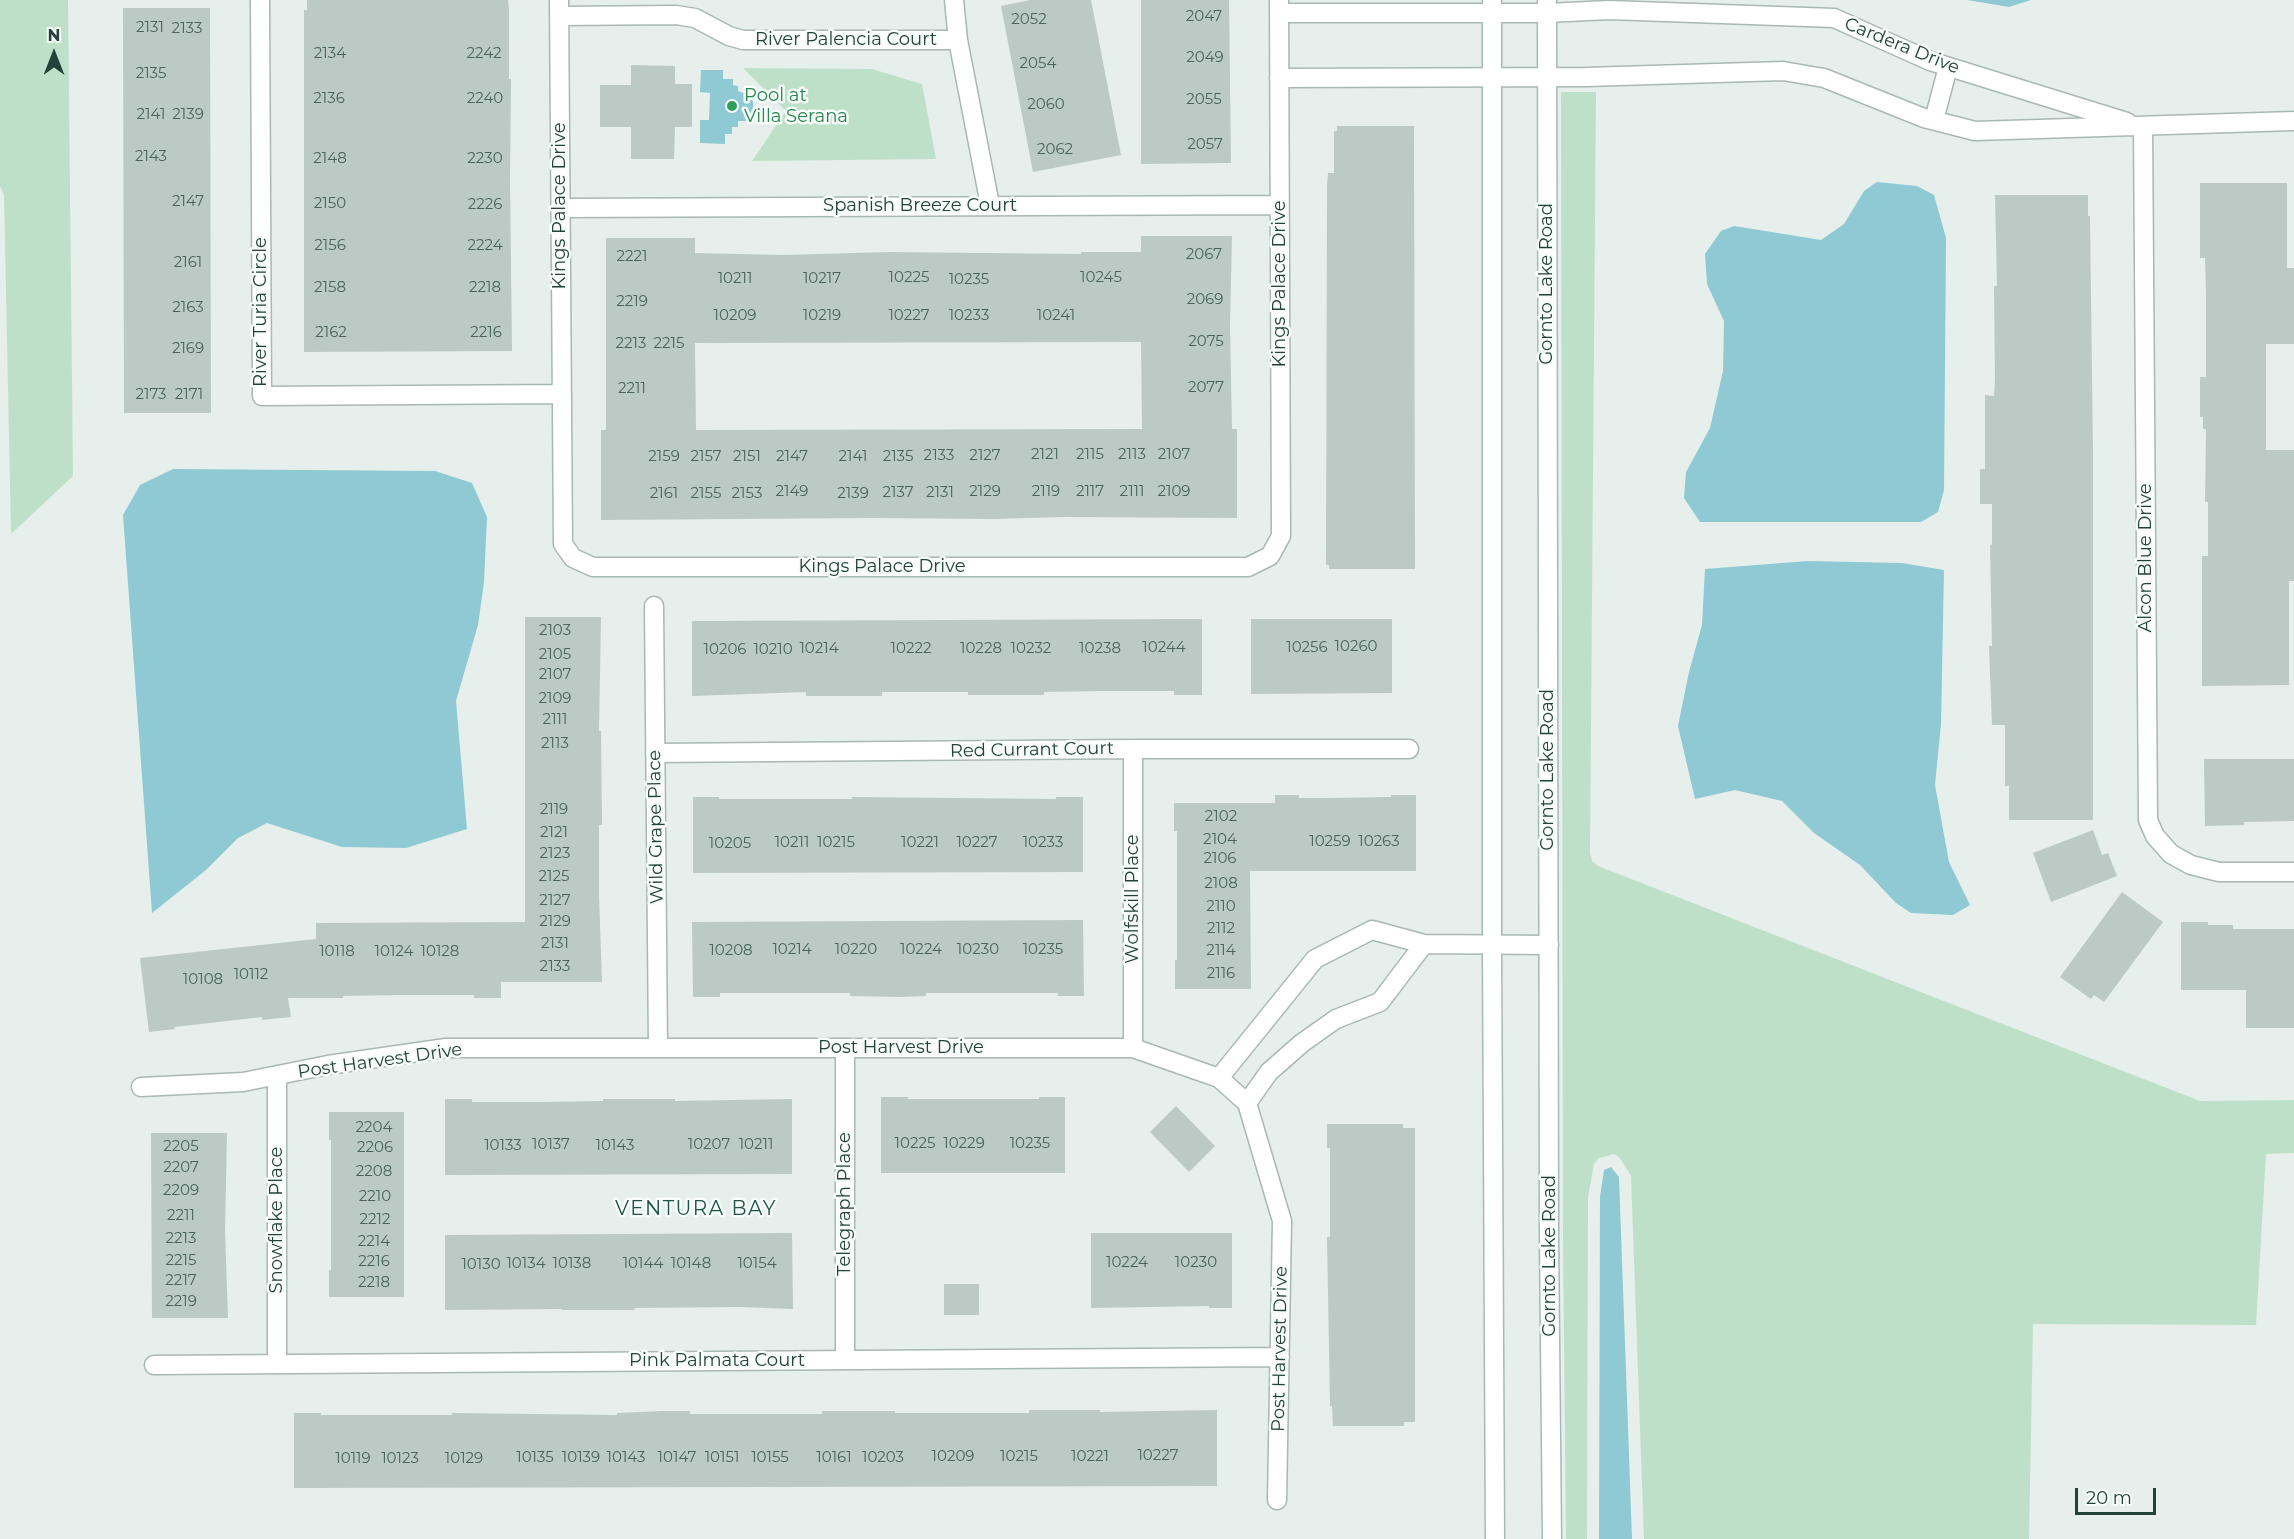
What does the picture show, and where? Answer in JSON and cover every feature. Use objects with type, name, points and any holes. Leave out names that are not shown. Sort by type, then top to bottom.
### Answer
[{"type":"street","name":"River Turia Circle","points":[[260,0],[262,396],[562,394]]},
{"type":"street","points":[[954,0],[958,40],[990,205]]},
{"type":"street","name":"Kings Palace Drive","points":[[559,8],[563,544],[573,558],[593,567],[1248,567],[1270,556],[1281,536],[1279,6],[1547,6]]},
{"type":"street","points":[[1492,6],[1492,945],[1495,1539]]},
{"type":"street","name":"Cardera Drive","points":[[1547,6],[1834,18],[1930,61],[2143,127]]},
{"type":"street","name":"Gornto Lake Road","points":[[1547,6],[1552,1539]]},
{"type":"street","name":"River Palencia Court","points":[[559,8],[695,18],[729,36],[743,40],[958,40]]},
{"type":"street","points":[[1934,120],[1948,67]]},
{"type":"street","name":"Cardera Drive","points":[[1547,76],[1586,77],[1783,71],[1824,78],[1934,120],[1976,131],[2294,121]]},
{"type":"street","points":[[1279,78],[1547,76]]},
{"type":"street","name":"Alcon Blue Drive","points":[[2143,127],[2148,820],[2155,836],[2171,854],[2191,865],[2219,872],[2294,872]]},
{"type":"street","name":"Spanish Breeze Court","points":[[560,208],[1280,205]]},
{"type":"street","name":"Wild Grape Place","points":[[654,606],[658,1048]]},
{"type":"street","name":"Wolfskill Place","points":[[1133,749],[1133,1048]]},
{"type":"street","name":"Red Currant Court","points":[[655,753],[1409,749]]},
{"type":"street","points":[[1219,1078],[1315,959],[1372,930],[1425,944],[1549,945]]},
{"type":"street","points":[[1247,1103],[1269,1072],[1302,1042],[1336,1019],[1380,1002],[1425,944]]},
{"type":"street","name":"Post Harvest Drive","points":[[141,1087],[243,1082],[328,1065],[446,1048],[1133,1048],[1219,1078],[1247,1103],[1282,1221],[1277,1500]]},
{"type":"street","name":"Telegraph Place","points":[[845,1048],[845,1360]]},
{"type":"street","name":"Snowflake Place","points":[[277,1076],[277,1364]]},
{"type":"street","name":"Pink Palmata Court","points":[[154,1365],[1280,1357]]},
{"type":"green space","points":[[0,0],[68,0],[73,476],[11,534],[4,195],[0,186]]},
{"type":"green space","points":[[743,68],[872,69],[922,84],[936,159],[752,161],[786,111]]},
{"type":"green space","points":[[1561,92],[1596,92],[1590,853],[1592,861],[1598,866],[2200,1101],[2294,1100],[2294,1153],[2266,1154],[2256,1325],[2033,1324],[2029,1539],[1644,1539],[1631,1176],[1620,1158],[1614,1154],[1599,1158],[1594,1164],[1588,1197],[1587,1539],[1566,1539],[1563,1237]]},
{"type":"water","points":[[1967,0],[2031,0],[2009,7]]},
{"type":"water","name":"Pool at Villa Serana","points":[[701,70],[723,70],[723,79],[733,79],[733,85],[738,86],[738,91],[746,94],[753,101],[753,110],[749,118],[746,121],[738,121],[738,127],[732,127],[732,134],[725,134],[725,144],[700,143],[700,120],[709,120],[710,93],[700,92]]},
{"type":"water","points":[[1877,182],[1917,186],[1934,195],[1946,238],[1944,490],[1938,512],[1921,522],[1700,522],[1684,498],[1686,472],[1710,428],[1723,371],[1724,321],[1707,284],[1705,254],[1721,231],[1734,226],[1821,240],[1844,224],[1864,191]]},
{"type":"water","points":[[173,469],[435,471],[472,483],[487,517],[484,582],[478,625],[456,701],[467,829],[406,848],[342,847],[267,823],[238,838],[206,870],[152,913],[123,515],[140,485]]},
{"type":"water","points":[[1808,561],[1902,563],[1944,570],[1941,724],[1935,785],[1949,862],[1970,905],[1953,915],[1911,913],[1896,903],[1860,865],[1814,833],[1782,801],[1735,790],[1695,799],[1678,726],[1702,625],[1705,569]]},
{"type":"water","points":[[1611,1167],[1619,1177],[1632,1539],[1599,1539],[1600,1197],[1604,1170]]},
{"type":"building","points":[[307,0],[508,0],[509,79],[511,79],[512,351],[304,352],[304,10],[307,10]]},
{"type":"building","points":[[1030,0],[1091,0],[1121,155],[1033,172],[1001,6]]},
{"type":"building","points":[[1141,0],[1229,0],[1231,163],[1141,164]]},
{"type":"building","points":[[123,8],[210,8],[211,413],[124,413]]},
{"type":"building","points":[[631,65],[675,66],[675,84],[692,84],[692,127],[675,127],[674,159],[631,159],[631,127],[600,127],[600,85],[631,85]]},
{"type":"building","points":[[1337,126],[1414,126],[1415,569],[1329,569],[1329,565],[1326,565],[1327,186],[1328,173],[1334,173],[1334,131],[1337,131]]},
{"type":"building","points":[[2200,183],[2287,183],[2287,268],[2294,268],[2294,344],[2266,344],[2266,450],[2294,450],[2294,581],[2289,581],[2289,685],[2202,686],[2202,556],[2208,556],[2208,502],[2205,502],[2206,429],[2203,429],[2203,417],[2200,417],[2200,377],[2206,377],[2206,296],[2205,258],[2200,258]]},
{"type":"building","points":[[1995,195],[2088,195],[2093,452],[2093,820],[2009,820],[2009,786],[2005,786],[2005,725],[1992,725],[1989,646],[1992,646],[1990,546],[1992,544],[1992,504],[1980,504],[1980,469],[1985,469],[1985,395],[1994,396],[1995,379],[1994,286],[1997,286]]},
{"type":"building","points":[[1141,236],[1232,236],[1230,325],[1232,429],[1237,429],[1237,518],[601,520],[601,430],[606,430],[606,238],[695,238],[695,253],[783,255],[889,252],[1081,254],[1081,252],[1141,252]],"holes":[[[1141,342],[1142,429],[696,430],[695,343]]]},
{"type":"building","points":[[525,617],[601,617],[599,731],[601,731],[602,825],[599,825],[599,895],[602,982],[501,982],[501,998],[474,998],[474,995],[403,995],[288,998],[291,1017],[262,1020],[262,1017],[149,1032],[140,958],[316,939],[316,923],[525,922]]},
{"type":"building","points":[[1202,619],[1202,695],[1174,695],[1174,691],[1104,691],[1044,692],[1044,695],[882,692],[882,696],[806,696],[806,692],[692,696],[692,621]]},
{"type":"building","points":[[1251,619],[1392,619],[1392,693],[1251,694]]},
{"type":"building","points":[[2204,759],[2294,759],[2294,821],[2244,822],[2244,825],[2205,826]]},
{"type":"building","points":[[1275,795],[1328,798],[1416,795],[1416,871],[1250,871],[1251,989],[1175,989],[1177,831],[1174,831],[1174,803],[1275,803]]},
{"type":"building","points":[[693,797],[719,797],[719,799],[852,799],[852,797],[1056,799],[1056,797],[1083,797],[1083,872],[693,873]]},
{"type":"building","points":[[2093,830],[2102,855],[2108,853],[2117,876],[2051,902],[2033,853]]},
{"type":"building","points":[[2122,892],[2163,922],[2104,1002],[2094,995],[2091,999],[2060,977]]},
{"type":"building","points":[[1083,920],[1084,996],[1058,996],[1058,993],[926,993],[926,996],[900,997],[850,996],[850,993],[720,993],[720,997],[693,997],[692,922]]},
{"type":"building","points":[[2181,922],[2233,925],[2233,929],[2294,929],[2294,1028],[2246,1028],[2246,990],[2181,990]]},
{"type":"building","points":[[881,1097],[1039,1099],[1039,1097],[1065,1097],[1065,1173],[881,1173]]},
{"type":"building","points":[[445,1099],[472,1099],[472,1102],[542,1102],[603,1101],[603,1099],[675,1099],[675,1101],[792,1099],[792,1174],[445,1175]]},
{"type":"building","points":[[1176,1106],[1215,1146],[1189,1172],[1150,1132]]},
{"type":"building","points":[[329,1112],[404,1112],[404,1297],[329,1297],[331,1140],[329,1140]]},
{"type":"building","points":[[1327,1124],[1403,1124],[1403,1128],[1415,1128],[1415,1422],[1404,1422],[1404,1426],[1333,1426],[1332,1406],[1330,1406],[1327,1237],[1330,1237],[1330,1148],[1327,1148]]},
{"type":"building","points":[[151,1133],[227,1133],[225,1231],[228,1318],[152,1318]]},
{"type":"building","points":[[792,1233],[793,1309],[740,1307],[634,1308],[635,1310],[445,1310],[445,1235]]},
{"type":"building","points":[[1091,1233],[1232,1233],[1232,1308],[1209,1308],[1209,1306],[1091,1308]]},
{"type":"building","points":[[944,1284],[979,1284],[979,1315],[944,1315]]},
{"type":"building","points":[[1029,1410],[1100,1410],[1100,1412],[1217,1410],[1217,1486],[294,1488],[294,1413],[321,1413],[321,1415],[452,1415],[452,1413],[617,1415],[617,1413],[663,1411],[690,1411],[690,1414],[822,1414],[822,1411],[1029,1413]]},
{"type":"place","name":"Pool at Villa Serana","points":[[732,106]]},
{"type":"district","name":"VENTURA BAY","points":[[696,1209]]}]
